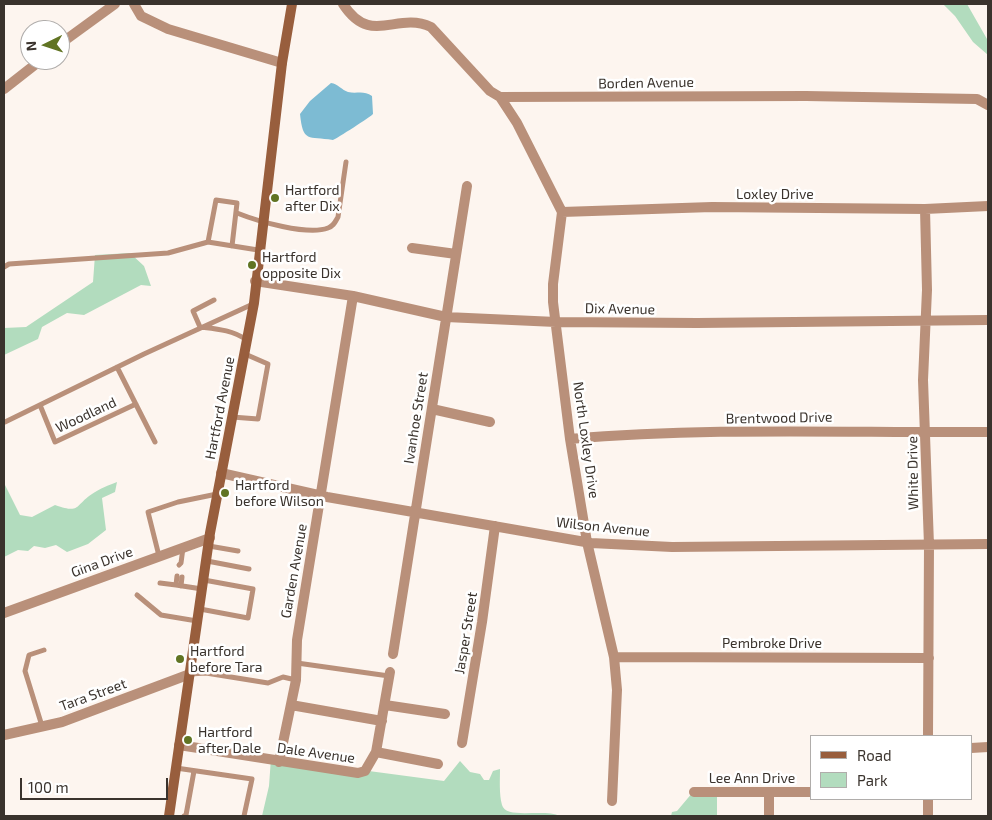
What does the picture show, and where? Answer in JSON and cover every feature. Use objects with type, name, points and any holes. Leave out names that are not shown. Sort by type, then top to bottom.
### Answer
[{"type":"main road","name":"Hartford Avenue","points":[[169,816],[209,542],[254,303],[258,250],[282,63],[292,4]]},
{"type":"street","points":[[70,37],[115,4]]},
{"type":"street","points":[[134,4],[141,16],[168,29],[282,63]]},
{"type":"street","points":[[343,4],[361,24],[370,26],[423,23],[431,27],[490,91],[500,97],[517,123],[562,212]]},
{"type":"street","points":[[4,89],[28,70]]},
{"type":"street","name":"Borden Avenue","points":[[500,97],[881,97],[977,99],[988,105]]},
{"type":"street","name":"Ivanhoe Street","points":[[393,654],[467,186]]},
{"type":"street","name":"Loxley Drive","points":[[562,212],[712,207],[925,209],[988,206]]},
{"type":"street","name":"White Drive","points":[[925,209],[926,290],[923,380],[929,545],[928,735]]},
{"type":"street","name":"North Loxley Drive","points":[[562,212],[553,284],[556,322],[570,439],[587,542],[614,657],[617,690],[612,801]]},
{"type":"street","points":[[412,248],[456,254]]},
{"type":"street","name":"Dix Avenue","points":[[255,281],[353,296],[446,317],[556,322],[988,320]]},
{"type":"street","name":"Garden Avenue","points":[[279,762],[296,680],[297,640],[353,296]]},
{"type":"street","points":[[432,409],[490,422]]},
{"type":"street","name":"Brentwood Drive","points":[[570,439],[629,434],[988,432]]},
{"type":"street","name":"Wilson Avenue","points":[[221,473],[321,495],[587,542],[672,547],[988,544]]},
{"type":"street","name":"Jasper Street","points":[[462,744],[482,622],[495,526]]},
{"type":"street","name":"Gina Drive","points":[[4,613],[183,547],[209,542]]},
{"type":"street","name":"Pembroke Drive","points":[[614,657],[929,658]]},
{"type":"street","name":"Tara Street","points":[[4,735],[62,722],[190,674]]},
{"type":"street","points":[[376,752],[390,674]]},
{"type":"street","points":[[385,704],[445,714]]},
{"type":"street","points":[[292,705],[382,721]]},
{"type":"street","name":"Dale Avenue","points":[[179,745],[358,773],[365,771],[376,752],[438,764]]},
{"type":"street","points":[[972,748],[988,747]]},
{"type":"street","name":"Lee Ann Drive","points":[[694,792],[810,792]]},
{"type":"street","points":[[769,793],[769,816]]},
{"type":"street","points":[[928,800],[928,816]]},
{"type":"lane","points":[[237,213],[262,223],[318,230],[329,228],[338,217],[346,162]]},
{"type":"lane","points":[[208,242],[216,200],[237,203],[232,246]]},
{"type":"lane","points":[[4,267],[9,264],[168,253],[208,242],[258,250]]},
{"type":"lane","points":[[200,328],[193,311],[214,300]]},
{"type":"lane","name":"Woodland","points":[[5,422],[254,303]]},
{"type":"lane","name":"Woodland","points":[[200,328],[223,329],[236,333],[247,341]]},
{"type":"lane","points":[[232,418],[258,420],[268,364],[245,354]]},
{"type":"lane","name":"Woodland","points":[[117,367],[155,442]]},
{"type":"lane","name":"Woodland","points":[[40,405],[55,442],[136,404]]},
{"type":"lane","points":[[159,556],[148,512],[178,502],[218,493]]},
{"type":"lane","points":[[209,542],[238,551]]},
{"type":"lane","points":[[181,565],[183,547]]},
{"type":"lane","points":[[207,561],[249,569]]},
{"type":"lane","points":[[179,586],[180,577]]},
{"type":"lane","points":[[160,583],[179,586],[203,584],[253,589],[248,618],[200,609]]},
{"type":"lane","points":[[137,595],[161,615],[198,621]]},
{"type":"lane","points":[[42,727],[24,670],[28,655],[44,650]]},
{"type":"lane","points":[[296,663],[390,674]]},
{"type":"lane","points":[[190,674],[206,673],[268,683],[283,677],[296,680]]},
{"type":"lane","points":[[176,768],[252,779],[244,816]]},
{"type":"lane","points":[[184,816],[186,815],[194,771]]},
{"type":"green space","points":[[943,4],[967,4],[987,39],[988,55],[973,42],[955,16]]},
{"type":"green space","points":[[130,253],[144,266],[151,286],[141,285],[84,315],[67,313],[42,327],[38,339],[4,355],[4,328],[26,327],[93,282],[95,255]]},
{"type":"green space","points":[[117,482],[115,492],[102,498],[106,530],[88,544],[67,552],[56,545],[45,548],[34,546],[28,551],[18,550],[4,557],[4,483],[20,515],[32,517],[55,505],[73,509],[95,492]]},
{"type":"green space","points":[[271,758],[444,781],[460,761],[470,772],[480,774],[484,780],[489,780],[493,771],[500,769],[500,796],[505,809],[518,813],[545,813],[560,816],[262,816],[269,786]]},
{"type":"green space","points":[[693,792],[717,793],[717,816],[671,816],[672,812],[677,811]]},
{"type":"water","points":[[331,83],[348,92],[372,96],[373,114],[333,140],[312,138],[305,134],[303,130],[300,114],[310,101]]},
{"type":"place","name":"Hartford after Dix","points":[[275,198]]},
{"type":"place","name":"Hartford opposite Dix","points":[[252,265]]},
{"type":"place","name":"Hartford before Wilson","points":[[225,493]]},
{"type":"place","name":"Hartford before Tara","points":[[180,659]]},
{"type":"place","name":"Hartford after Dale","points":[[188,740]]}]
